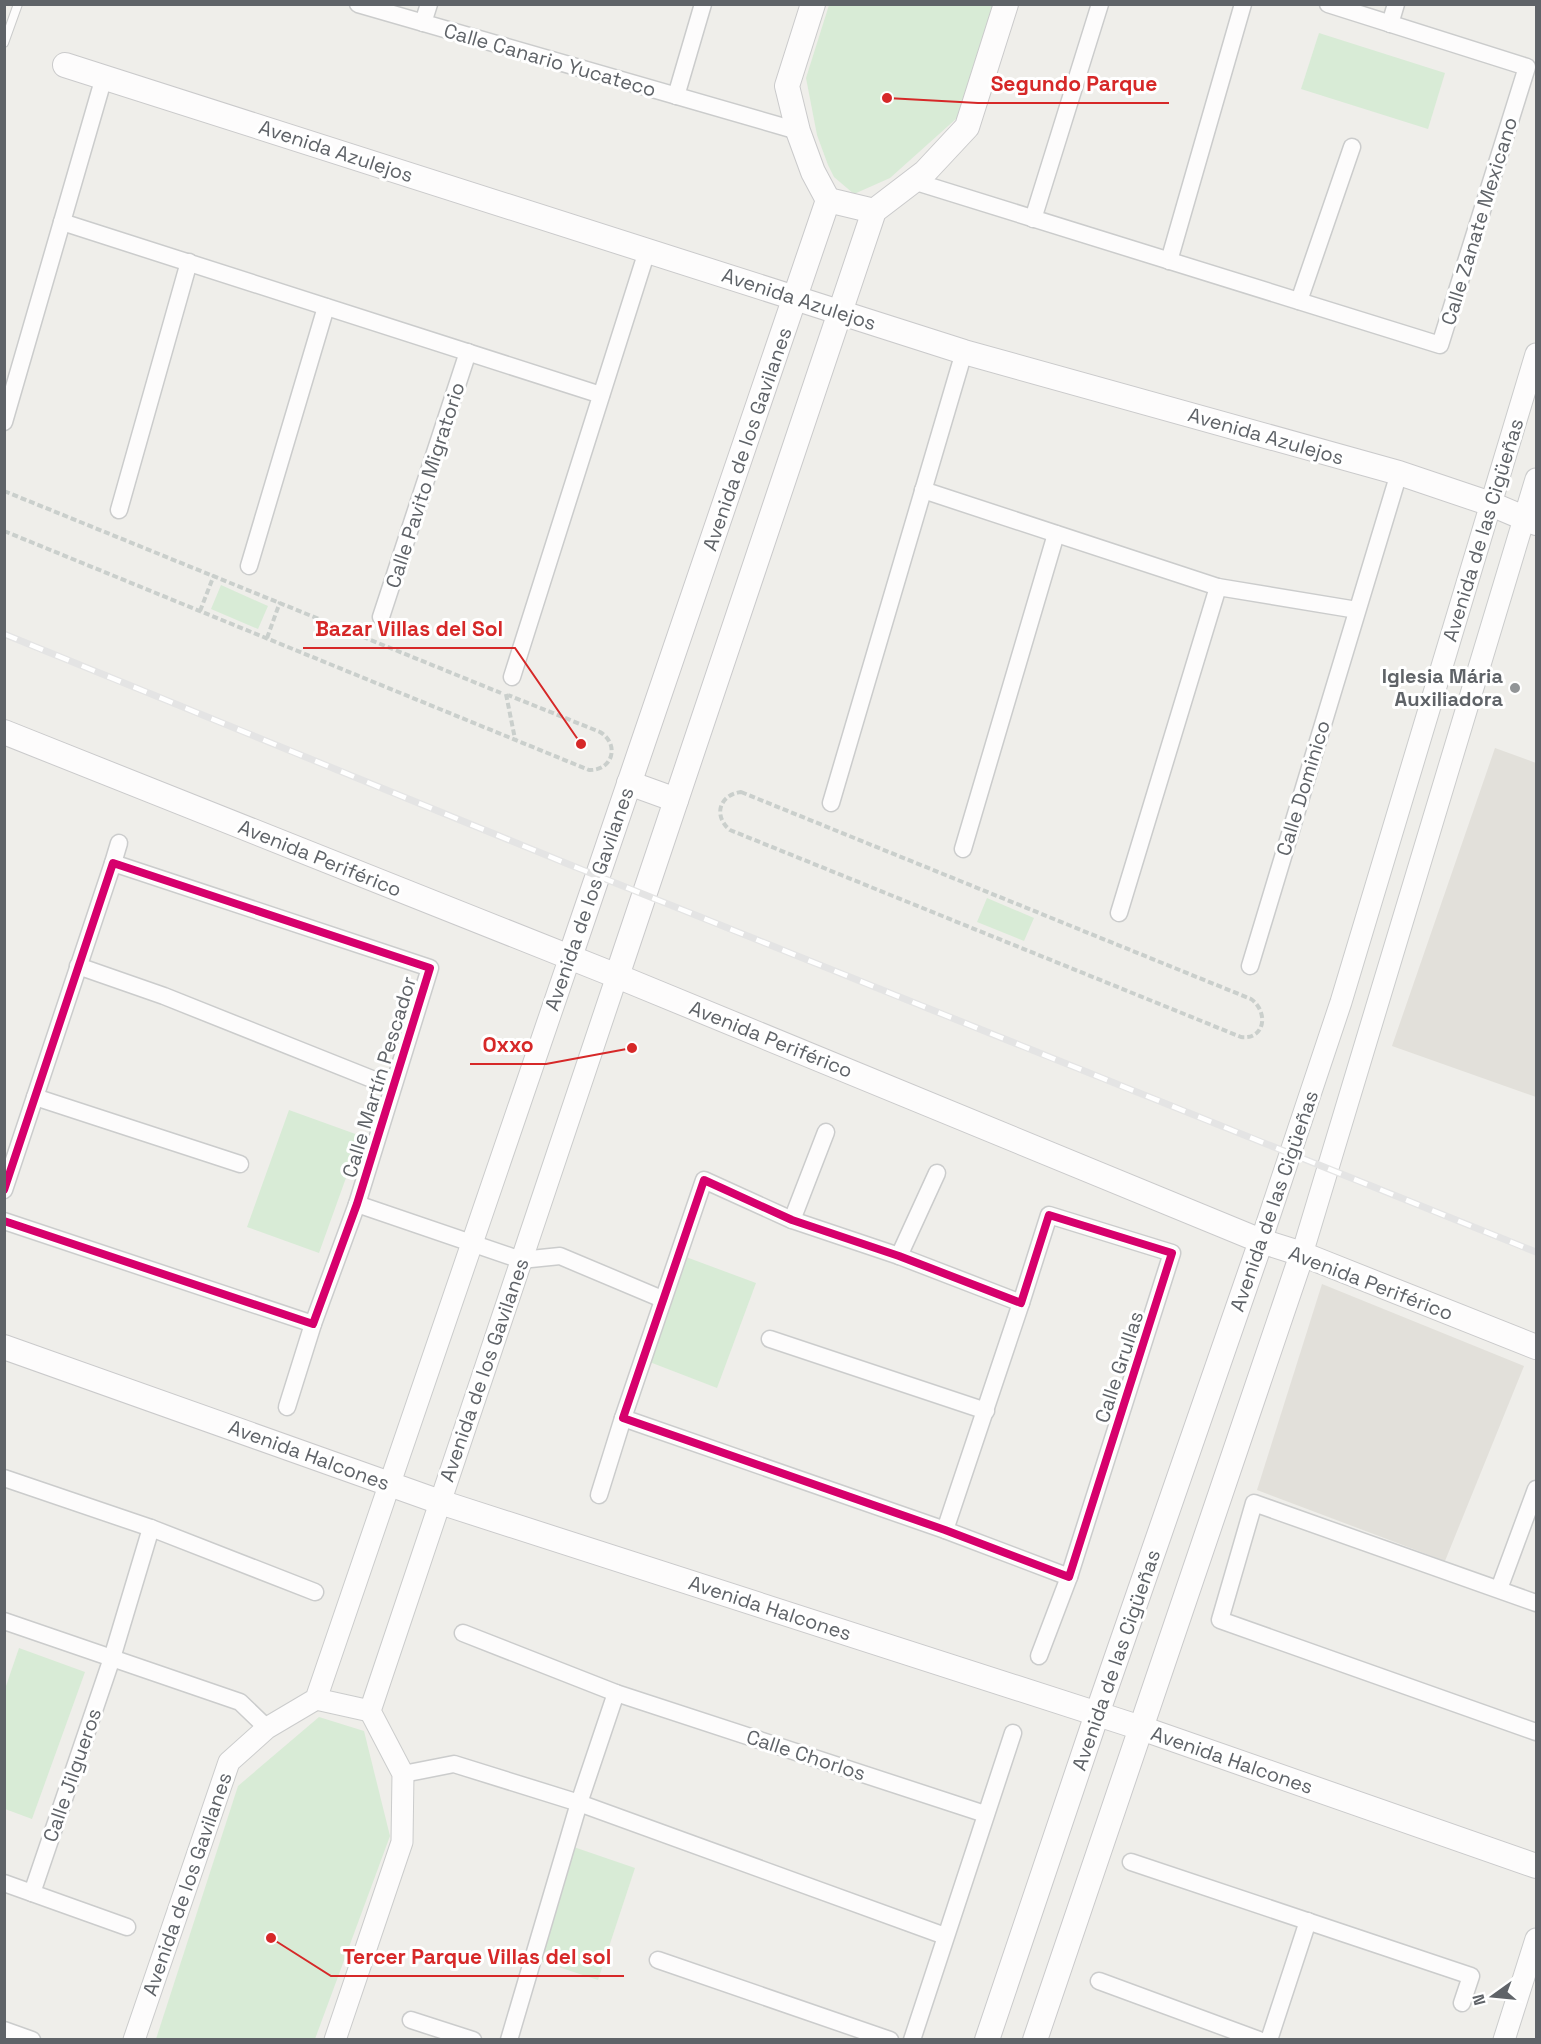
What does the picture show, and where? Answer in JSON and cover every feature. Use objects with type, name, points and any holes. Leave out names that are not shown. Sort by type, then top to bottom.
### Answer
[{"type":"main road","points":[[813,4],[787,86],[798,131],[813,172],[828,200],[874,211],[925,172],[967,127],[1006,4]]},
{"type":"main road","name":"Avenida Azulejos","points":[[65,65],[964,352],[1399,473],[1531,520]]},
{"type":"main road","name":"Avenida de los Gavilanes","points":[[570,957],[828,200]]},
{"type":"main road","name":"Avenida de los Gavilanes","points":[[617,976],[874,211]]},
{"type":"main road","name":"Avenida Periférico","points":[[4,732],[617,976],[1261,1241],[1302,1254],[1536,1347]]},
{"type":"main road","points":[[629,783],[676,800]]},
{"type":"main road","name":"Avenida de las Cigüeñas","points":[[987,2040],[1261,1241]]},
{"type":"main road","name":"Avenida de las Cigüeñas","points":[[1035,2040],[1302,1254]]},
{"type":"main road","name":"Avenida Halcones","points":[[4,1347],[440,1502],[1142,1728],[1536,1866]]},
{"type":"street","name":"Calle Canario Yucateco","points":[[357,4],[798,131]]},
{"type":"street","name":"Calle Canario Yucateco","points":[[423,23],[429,4]]},
{"type":"street","name":"Calle Canario Yucateco","points":[[676,96],[703,4]]},
{"type":"street","points":[[1033,219],[1100,4]]},
{"type":"street","points":[[1170,261],[1243,4]]},
{"type":"street","name":"Calle Zanate Mexicano","points":[[913,182],[1440,345],[1527,67],[1328,4]]},
{"type":"street","points":[[1390,24],[1396,4]]},
{"type":"street","points":[[4,422],[104,77]]},
{"type":"street","points":[[1299,301],[1352,147]]},
{"type":"street","points":[[62,222],[601,395]]},
{"type":"street","points":[[512,677],[647,251]]},
{"type":"street","points":[[119,510],[189,262]]},
{"type":"street","points":[[249,566],[326,307]]},
{"type":"street","name":"Calle Pavito Migratorio","points":[[381,617],[468,352]]},
{"type":"street","points":[[831,803],[964,352]]},
{"type":"street","name":"Avenida de las Cigüeñas","points":[[1261,1241],[1341,1002],[1536,354]]},
{"type":"street","name":"Calle Dominico","points":[[1250,966],[1399,473]]},
{"type":"street","name":"Avenida de las Cigüeñas","points":[[1302,1254],[1531,520],[1536,479]]},
{"type":"street","points":[[923,490],[1218,586],[1357,610]]},
{"type":"street","points":[[963,849],[1056,534]]},
{"type":"street","points":[[1119,913],[1218,586]]},
{"type":"street","points":[[4,1190],[119,843]]},
{"type":"street","name":"Calle Martín Pescador","points":[[113,863],[430,968],[357,1204],[313,1324],[287,1407]]},
{"type":"street","name":"Avenida de los Gavilanes","points":[[134,2040],[229,1762],[267,1728],[316,1699],[570,957]]},
{"type":"street","points":[[78,966],[175,1001],[392,1087]]},
{"type":"street","name":"Avenida de los Gavilanes","points":[[370,1711],[617,976]]},
{"type":"street","points":[[35,1097],[240,1164]]},
{"type":"street","points":[[792,1220],[826,1132]]},
{"type":"street","points":[[900,1256],[937,1173]]},
{"type":"street","points":[[599,1495],[662,1299],[704,1180],[792,1220],[900,1256],[1021,1303]]},
{"type":"street","name":"Calle Martín Pescador","points":[[357,1204],[521,1260]]},
{"type":"street","name":"Calle Grullas","points":[[945,1530],[1049,1215],[1172,1253],[1069,1577],[1039,1656]]},
{"type":"street","points":[[4,1221],[313,1324]]},
{"type":"street","points":[[521,1260],[560,1256],[662,1299]]},
{"type":"street","points":[[770,1339],[986,1411]]},
{"type":"street","points":[[623,1418],[945,1530],[1069,1577]]},
{"type":"street","points":[[4,1478],[151,1528],[315,1592]]},
{"type":"street","points":[[1499,1589],[1536,1489]]},
{"type":"street","points":[[1536,1603],[1254,1503],[1220,1620],[1536,1732]]},
{"type":"street","name":"Calle Jilgueros","points":[[32,1893],[112,1658],[151,1528]]},
{"type":"street","points":[[4,1621],[240,1702],[267,1728]]},
{"type":"street","name":"Calle Chorlos","points":[[463,1632],[616,1693],[985,1814]]},
{"type":"street","points":[[509,2040],[579,1803],[616,1693]]},
{"type":"street","points":[[316,1699],[370,1711],[403,1774],[402,1842],[335,2040]]},
{"type":"street","points":[[912,2040],[1012,1733]]},
{"type":"street","points":[[403,1774],[454,1764],[579,1803],[945,1936]]},
{"type":"street","points":[[1131,1862],[1471,1976],[1462,2003]]},
{"type":"street","points":[[4,1883],[127,1927]]},
{"type":"street","points":[[1269,2040],[1308,1921]]},
{"type":"street","points":[[1504,2040],[1536,1939]]},
{"type":"street","points":[[658,1960],[890,2040]]},
{"type":"street","points":[[1099,1981],[1259,2040]]},
{"type":"street","points":[[411,2020],[473,2040]]},
{"type":"street","points":[[4,2030],[32,2040]]},
{"type":"lane","points":[[4,43],[18,4]]},
{"type":"path","points":[[4,491],[600,732],[610,740],[612,753],[607,764],[602,768],[590,770],[4,531]]},
{"type":"path","points":[[200,611],[214,575]]},
{"type":"path","points":[[267,638],[280,602]]},
{"type":"path","points":[[506,694],[515,739]]},
{"type":"path","points":[[741,792],[1251,999],[1260,1008],[1263,1020],[1253,1035],[1241,1037],[730,830],[721,820],[720,807],[728,796],[741,792]]},
{"type":"shaded area","points":[[1495,748],[1536,763],[1536,1097],[1392,1046]]},
{"type":"shaded area","points":[[1322,1284],[1524,1366],[1445,1561],[1257,1490]]},
{"type":"green space","points":[[829,5],[993,5],[957,118],[890,178],[854,194],[834,177],[828,165],[817,135],[806,78]]},
{"type":"green space","points":[[1319,33],[1445,73],[1428,129],[1301,89]]},
{"type":"green space","points":[[221,585],[268,606],[258,629],[211,609]]},
{"type":"green space","points":[[987,898],[1034,918],[1024,941],[977,922]]},
{"type":"green space","points":[[289,1110],[361,1136],[319,1253],[247,1227]]},
{"type":"green space","points":[[686,1257],[756,1283],[717,1388],[647,1361]]},
{"type":"green space","points":[[19,1648],[85,1672],[32,1819],[5,1809],[5,1689]]},
{"type":"green space","points":[[319,1717],[364,1731],[390,1836],[315,2039],[156,2039],[238,1786]]},
{"type":"green space","points":[[565,1844],[635,1868],[598,1980],[528,1957]]},
{"type":"railway","points":[[4,634],[568,864],[1536,1252]]},
{"type":"cycle path","points":[[4,1190],[113,863],[430,968],[357,1204],[313,1324],[4,1221]]},
{"type":"cycle path","points":[[704,1180],[792,1220],[899,1256],[1021,1303],[1049,1215],[1172,1253],[1069,1577],[945,1530],[623,1418],[704,1180]]},
{"type":"place","name":"Segundo Parque","points":[[887,98]]},
{"type":"place","name":"Iglesia Mária Auxiliadora","points":[[1515,688]]},
{"type":"place","name":"Bazar Villas del Sol","points":[[581,744]]},
{"type":"place","name":"Oxxo","points":[[632,1048]]},
{"type":"place","name":"Tercer Parque Villas del sol","points":[[271,1938]]}]
